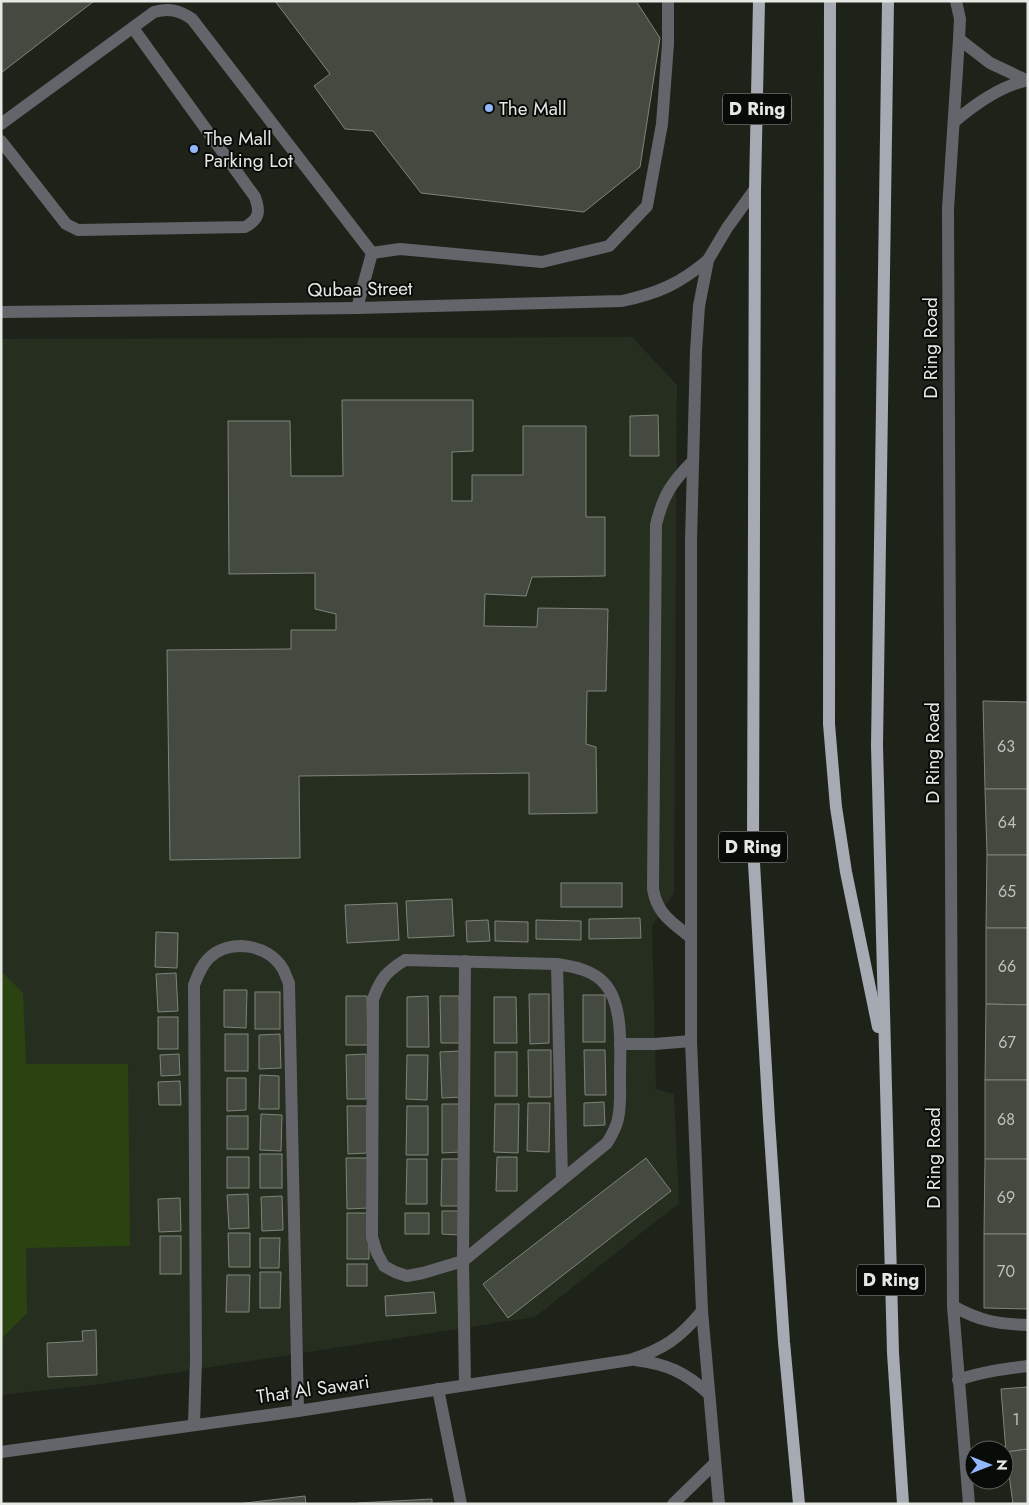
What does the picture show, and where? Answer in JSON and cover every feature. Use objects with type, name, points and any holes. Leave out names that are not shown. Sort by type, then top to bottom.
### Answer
[{"type":"main road","name":"D Ring","points":[[758,1],[753,846],[768,1120],[784,1342],[799,1504]]},
{"type":"main road","points":[[830,1],[829,724],[836,807],[846,872],[885,1056]]},
{"type":"main road","name":"D Ring","points":[[888,1],[877,746],[893,1352],[903,1504]]},
{"type":"street","points":[[372,253],[400,249],[542,262],[609,246],[647,206],[662,124],[668,44],[668,1]]},
{"type":"street","name":"D Ring Road","points":[[956,1],[960,19],[960,39],[948,209],[953,1306],[969,1504]]},
{"type":"street","points":[[1,124],[154,12],[173,9],[192,19],[372,253]]},
{"type":"street","points":[[1,141],[66,224],[78,230],[245,227],[252,223],[258,215],[258,205],[255,197],[133,28]]},
{"type":"street","points":[[960,39],[990,63],[1027,80]]},
{"type":"street","points":[[954,122],[987,97],[1027,80]]},
{"type":"street","points":[[719,1504],[702,1311],[691,1041],[692,461],[699,306],[708,260],[727,228],[756,189]]},
{"type":"street","points":[[357,308],[372,253]]},
{"type":"street","name":"Qubaa Street","points":[[1,312],[357,308],[622,301],[648,295],[673,285],[692,274],[708,260]]},
{"type":"street","points":[[690,937],[665,916],[658,907],[653,889],[656,525],[660,508],[667,492],[676,477],[692,461]]},
{"type":"street","points":[[194,1424],[196,1340],[194,985],[200,970],[210,957],[224,948],[240,946],[257,948],[271,956],[282,968],[289,983],[298,1411]]},
{"type":"street","points":[[404,960],[557,964],[577,967],[592,973],[606,985],[614,1000],[618,1017],[620,1044],[620,1108],[613,1134],[597,1152],[463,1262],[407,1276],[384,1266],[372,1237],[372,1016],[373,999],[379,982],[390,969],[404,960]]},
{"type":"street","points":[[465,961],[463,1262],[465,1384]]},
{"type":"street","points":[[557,964],[562,1179]]},
{"type":"street","points":[[620,1044],[691,1041]]},
{"type":"street","points":[[953,1306],[982,1320],[999,1324],[1028,1325]]},
{"type":"street","name":"That Al Sawari","points":[[1,1452],[298,1411],[630,1360],[651,1353],[671,1342],[688,1328],[702,1311]]},
{"type":"street","name":"That Al Sawari","points":[[630,1360],[652,1362],[673,1369],[692,1379],[709,1394]]},
{"type":"street","points":[[958,1380],[996,1369],[1028,1366]]},
{"type":"street","points":[[438,1389],[461,1504]]},
{"type":"street","points":[[672,1504],[715,1463]]},
{"type":"shaded area","points":[[632,337],[677,385],[674,893],[652,926],[656,1089],[674,1094],[679,1203],[535,1317],[101,1384],[1,1395],[1,339]]},
{"type":"green space","points":[[1,971],[23,993],[26,1064],[128,1064],[130,1246],[26,1248],[27,1313],[1,1339]]},
{"type":"building","points":[[1,1],[94,1],[1,73]]},
{"type":"building","name":"The Mall","points":[[275,1],[636,1],[660,38],[640,167],[584,212],[421,193],[373,131],[345,129],[314,86],[330,74]]},
{"type":"building","points":[[342,400],[473,400],[473,451],[452,452],[452,501],[472,501],[472,475],[523,475],[523,426],[586,426],[586,517],[605,517],[605,576],[532,577],[526,596],[485,594],[484,626],[537,627],[538,608],[608,609],[606,691],[587,691],[586,744],[596,747],[597,813],[529,814],[529,773],[299,776],[300,858],[170,860],[167,650],[291,649],[291,630],[336,630],[336,614],[315,609],[315,573],[229,574],[228,421],[290,421],[291,476],[343,476]]},
{"type":"building","points":[[658,415],[659,456],[630,456],[630,416]]},
{"type":"building","points":[[983,701],[1028,702],[1028,789],[985,789]]},
{"type":"building","points":[[985,789],[1028,789],[1028,855],[987,855]]},
{"type":"building","points":[[987,855],[1028,855],[1028,928],[986,928]]},
{"type":"building","points":[[561,883],[622,883],[622,907],[561,907]]},
{"type":"building","points":[[452,899],[454,936],[408,938],[406,901]]},
{"type":"building","points":[[397,903],[399,940],[347,943],[345,905]]},
{"type":"building","points":[[640,918],[641,938],[589,939],[589,919]]},
{"type":"building","points":[[488,920],[490,941],[467,942],[466,921]]},
{"type":"building","points":[[536,920],[581,921],[581,940],[536,939]]},
{"type":"building","points":[[495,921],[528,922],[528,942],[495,941]]},
{"type":"building","points":[[986,928],[1028,928],[1028,1005],[986,1004]]},
{"type":"building","points":[[156,932],[178,933],[177,968],[155,967]]},
{"type":"building","points":[[176,973],[178,1011],[158,1012],[156,974]]},
{"type":"building","points":[[224,990],[247,990],[246,1028],[224,1027]]},
{"type":"building","points":[[255,992],[280,992],[280,1029],[255,1029]]},
{"type":"building","points":[[529,994],[549,994],[549,1043],[530,1044]]},
{"type":"building","points":[[583,995],[605,995],[605,1042],[583,1042]]},
{"type":"building","points":[[346,996],[367,996],[368,1045],[346,1045]]},
{"type":"building","points":[[428,996],[429,1047],[407,1047],[407,997]]},
{"type":"building","points":[[440,996],[459,996],[460,1043],[441,1043]]},
{"type":"building","points":[[494,997],[516,997],[517,1043],[494,1043]]},
{"type":"building","points":[[986,1004],[1028,1005],[1028,1080],[985,1080]]},
{"type":"building","points":[[158,1017],[178,1017],[178,1049],[158,1049]]},
{"type":"building","points":[[225,1034],[248,1034],[248,1071],[225,1071]]},
{"type":"building","points":[[280,1034],[281,1068],[259,1069],[259,1035]]},
{"type":"building","points":[[528,1050],[551,1050],[551,1097],[529,1097]]},
{"type":"building","points":[[584,1050],[605,1050],[606,1095],[585,1095]]},
{"type":"building","points":[[460,1051],[462,1097],[442,1098],[440,1052]]},
{"type":"building","points":[[495,1052],[517,1052],[517,1096],[495,1096]]},
{"type":"building","points":[[179,1054],[180,1075],[161,1076],[160,1055]]},
{"type":"building","points":[[366,1054],[366,1099],[347,1099],[346,1055]]},
{"type":"building","points":[[407,1055],[428,1055],[427,1100],[406,1099]]},
{"type":"building","points":[[260,1075],[279,1076],[279,1109],[259,1109]]},
{"type":"building","points":[[227,1078],[246,1078],[246,1110],[227,1111]]},
{"type":"building","points":[[985,1080],[1028,1080],[1028,1159],[985,1159]]},
{"type":"building","points":[[180,1081],[181,1105],[159,1105],[158,1082]]},
{"type":"building","points":[[604,1102],[605,1125],[584,1126],[584,1103]]},
{"type":"building","points":[[528,1103],[550,1103],[549,1152],[527,1151]]},
{"type":"building","points":[[442,1104],[461,1104],[461,1152],[442,1153]]},
{"type":"building","points":[[495,1104],[519,1104],[518,1153],[494,1152]]},
{"type":"building","points":[[347,1106],[367,1106],[367,1153],[348,1154]]},
{"type":"building","points":[[407,1106],[428,1106],[428,1155],[406,1155]]},
{"type":"building","points":[[261,1114],[282,1115],[281,1151],[260,1150]]},
{"type":"building","points":[[227,1116],[248,1116],[248,1149],[227,1149]]},
{"type":"building","points":[[260,1154],[282,1154],[282,1188],[260,1188]]},
{"type":"building","points":[[227,1157],[249,1157],[249,1188],[227,1188]]},
{"type":"building","points":[[497,1157],[517,1157],[517,1191],[496,1191]]},
{"type":"building","points":[[346,1158],[368,1158],[369,1208],[347,1209]]},
{"type":"building","points":[[646,1158],[671,1191],[508,1318],[483,1284]]},
{"type":"building","points":[[407,1159],[427,1159],[427,1204],[406,1204]]},
{"type":"building","points":[[442,1159],[463,1159],[462,1206],[441,1206]]},
{"type":"building","points":[[985,1159],[1028,1159],[1028,1234],[984,1234]]},
{"type":"building","points":[[248,1194],[249,1228],[229,1229],[227,1195]]},
{"type":"building","points":[[282,1196],[283,1230],[262,1231],[261,1197]]},
{"type":"building","points":[[180,1198],[181,1231],[159,1232],[158,1199]]},
{"type":"building","points":[[442,1211],[460,1211],[459,1235],[442,1234]]},
{"type":"building","points":[[347,1213],[369,1213],[369,1259],[347,1259]]},
{"type":"building","points":[[405,1213],[429,1213],[429,1234],[405,1234]]},
{"type":"building","points":[[228,1233],[250,1233],[250,1267],[229,1267]]},
{"type":"building","points":[[984,1234],[1028,1234],[1028,1309],[984,1308]]},
{"type":"building","points":[[160,1236],[181,1236],[181,1274],[160,1274]]},
{"type":"building","points":[[260,1238],[280,1238],[279,1268],[260,1268]]},
{"type":"building","points":[[347,1264],[367,1264],[367,1286],[347,1286]]},
{"type":"building","points":[[260,1272],[281,1272],[280,1308],[260,1308]]},
{"type":"building","points":[[227,1275],[250,1275],[249,1312],[226,1312]]},
{"type":"building","points":[[434,1292],[436,1313],[386,1316],[385,1296]]},
{"type":"building","points":[[96,1330],[97,1375],[48,1377],[47,1343],[83,1341],[82,1331]]},
{"type":"building","points":[[1028,1387],[1028,1449],[1014,1451],[1014,1440],[1005,1440],[1001,1389]]},
{"type":"building","points":[[1028,1449],[1028,1504],[1013,1504],[1011,1490],[1014,1490],[1014,1451]]},
{"type":"building","points":[[305,1496],[306,1504],[237,1504]]},
{"type":"building","points":[[432,1499],[432,1504],[358,1504],[358,1503]]},
{"type":"place","name":"The Mall","points":[[489,108]]},
{"type":"place","name":"The Mall Parking Lot","points":[[194,149]]}]
